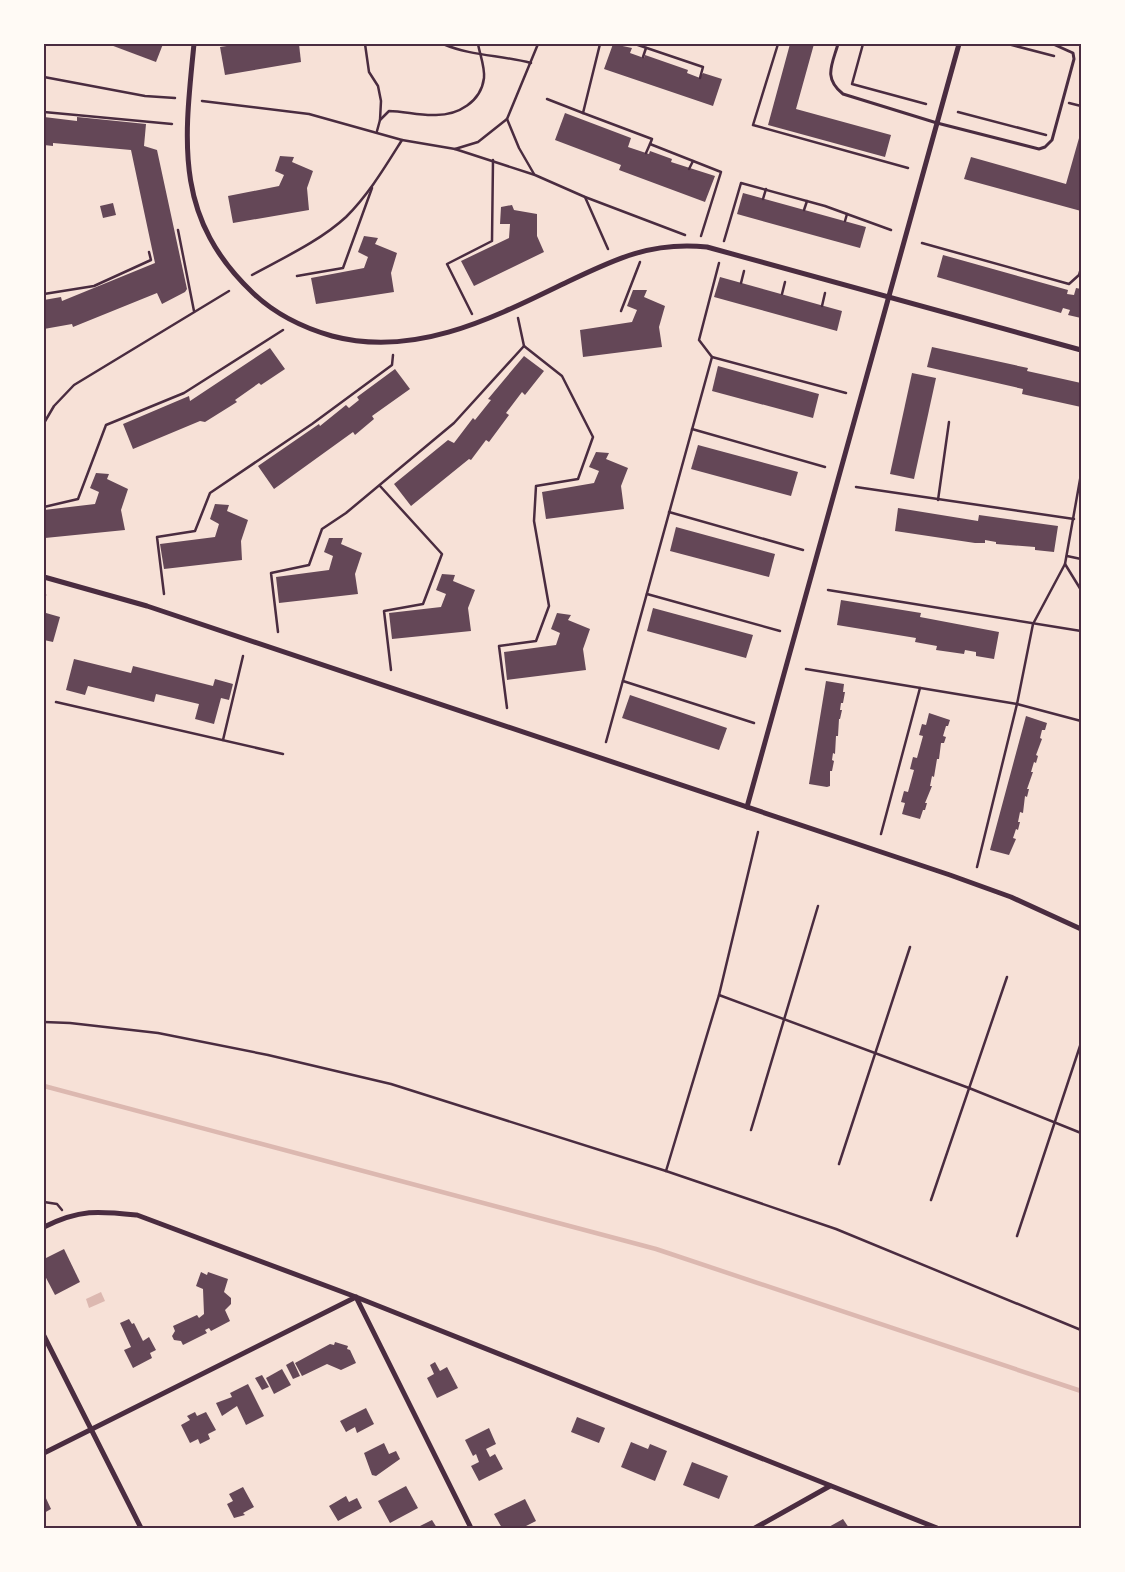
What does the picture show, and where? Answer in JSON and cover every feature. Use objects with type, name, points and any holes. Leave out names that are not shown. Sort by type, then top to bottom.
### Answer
[{"type":"street","points":[[194,44],[186,153],[194,200],[206,232],[221,257],[256,296],[277,312],[312,330],[344,339],[372,342],[403,341],[441,335],[488,320],[628,254],[646,249],[677,245],[707,247],[1081,350]]},
{"type":"street","points":[[747,806],[959,44]]},
{"type":"street","points":[[44,577],[147,606],[747,806],[1002,894],[1081,929]]},
{"type":"street","points":[[44,1227],[68,1216],[102,1212],[137,1215],[356,1298],[937,1528]]},
{"type":"street","points":[[44,1453],[356,1298]]},
{"type":"street","points":[[356,1298],[471,1528]]},
{"type":"street","points":[[44,1336],[142,1528]]},
{"type":"street","points":[[756,1528],[830,1486]]},
{"type":"lane","points":[[838,44],[830,75],[832,86],[843,94],[937,123],[1039,149],[1045,147],[1052,140],[1074,60],[1074,53],[1053,44]]},
{"type":"path","points":[[365,44],[369,72],[378,86],[380,120],[377,131]]},
{"type":"path","points":[[443,44],[461,51],[505,56],[531,63]]},
{"type":"path","points":[[380,120],[389,111],[436,115],[460,110],[481,90],[484,78],[478,44]]},
{"type":"path","points":[[455,149],[478,142],[507,119],[538,44]]},
{"type":"path","points":[[582,120],[600,44]]},
{"type":"path","points":[[635,44],[703,67],[700,78]]},
{"type":"path","points":[[778,44],[753,125],[908,168]]},
{"type":"path","points":[[863,44],[852,84],[926,104]]},
{"type":"path","points":[[1008,44],[1059,57]]},
{"type":"path","points":[[643,57],[646,48]]},
{"type":"path","points":[[44,78],[145,96],[175,98]]},
{"type":"path","points":[[547,99],[652,139],[646,154]]},
{"type":"path","points":[[202,101],[309,114],[377,131],[402,140],[455,149],[534,175],[585,197],[685,235]]},
{"type":"path","points":[[44,112],[172,124]]},
{"type":"path","points":[[958,112],[1047,135],[1049,126]]},
{"type":"path","points":[[507,119],[519,148],[534,175]]},
{"type":"path","points":[[615,132],[617,126]]},
{"type":"path","points":[[252,276],[325,232],[345,217],[373,186],[402,140]]},
{"type":"path","points":[[650,144],[721,172],[701,236]]},
{"type":"path","points":[[472,314],[447,264],[492,241],[493,160]]},
{"type":"path","points":[[689,170],[693,161]]},
{"type":"path","points":[[723,242],[741,183],[807,201],[891,230]]},
{"type":"path","points":[[297,276],[343,268],[373,186]]},
{"type":"path","points":[[763,199],[766,190]]},
{"type":"path","points":[[585,197],[608,249]]},
{"type":"path","points":[[804,210],[807,201]]},
{"type":"path","points":[[845,221],[847,214]]},
{"type":"path","points":[[178,230],[194,312]]},
{"type":"path","points":[[922,243],[1069,284],[1080,276],[1081,268]]},
{"type":"path","points":[[44,294],[94,286],[151,260],[149,252]]},
{"type":"path","points":[[621,311],[640,262]]},
{"type":"path","points":[[719,264],[699,340],[712,357],[846,393]]},
{"type":"path","points":[[741,283],[744,270]]},
{"type":"path","points":[[782,294],[785,282]]},
{"type":"path","points":[[44,423],[54,406],[74,385],[229,291]]},
{"type":"path","points":[[822,306],[825,294]]},
{"type":"path","points":[[507,708],[499,646],[536,641],[549,606],[534,521],[536,486],[578,479],[593,437],[562,376],[524,346],[518,318]]},
{"type":"path","points":[[44,507],[78,499],[106,424],[184,393],[283,330]]},
{"type":"path","points":[[278,632],[271,573],[309,565],[322,529],[380,486],[454,423],[524,346]]},
{"type":"path","points":[[164,594],[156,537],[195,531],[210,493],[312,424],[392,365],[393,355]]},
{"type":"path","points":[[606,742],[712,357]]},
{"type":"path","points":[[938,500],[949,422]]},
{"type":"path","points":[[692,429],[825,467]]},
{"type":"path","points":[[977,867],[1018,704],[1033,624],[1065,564],[1081,474]]},
{"type":"path","points":[[380,486],[442,554],[422,604],[384,611],[391,670]]},
{"type":"path","points":[[856,487],[1074,519]]},
{"type":"path","points":[[669,512],[803,550]]},
{"type":"path","points":[[1067,556],[1081,559]]},
{"type":"path","points":[[1065,564],[1081,590]]},
{"type":"path","points":[[828,590],[1081,631]]},
{"type":"path","points":[[647,594],[780,630]]},
{"type":"path","points":[[223,740],[243,656]]},
{"type":"path","points":[[806,669],[1018,704],[1081,721]]},
{"type":"path","points":[[623,681],[754,723]]},
{"type":"path","points":[[881,834],[920,688]]},
{"type":"path","points":[[56,702],[283,754]]},
{"type":"path","points":[[666,1171],[720,995],[758,832]]},
{"type":"path","points":[[751,1130],[782,1019],[818,906]]},
{"type":"path","points":[[840,1164],[910,947]]},
{"type":"path","points":[[931,1200],[1008,978]]},
{"type":"path","points":[[720,995],[1081,1132]]},
{"type":"path","points":[[44,1022],[70,1023],[158,1033],[268,1055],[391,1084],[666,1171],[836,1229],[1081,1330]]},
{"type":"path","points":[[1017,1236],[1081,1044]]},
{"type":"path","points":[[44,1202],[57,1204],[68,1216]]},
{"type":"shaded area","points":[[101,1292],[105,1301],[89,1308],[86,1299]]},
{"type":"building","points":[[108,44],[163,44],[156,62]]},
{"type":"building","points":[[240,44],[299,44],[301,62],[225,75],[220,47]]},
{"type":"building","points":[[613,44],[632,48],[630,53],[644,58],[645,55],[688,70],[687,73],[700,78],[703,73],[722,79],[713,106],[604,69]]},
{"type":"building","points":[[790,44],[814,44],[796,109],[891,135],[885,157],[768,125]]},
{"type":"building","points":[[565,113],[631,138],[628,147],[649,154],[650,151],[672,159],[671,162],[715,176],[705,202],[619,170],[621,165],[555,140]]},
{"type":"building","points":[[44,117],[77,121],[77,117],[146,124],[144,146],[157,150],[187,289],[185,292],[162,304],[157,293],[73,327],[72,324],[44,329],[44,300],[61,297],[62,301],[155,263],[131,150],[53,143],[53,146],[44,145]]},
{"type":"building","points":[[1081,131],[1081,211],[964,179],[971,157],[1066,184]]},
{"type":"building","points":[[280,156],[294,157],[292,162],[313,171],[307,188],[309,210],[233,223],[228,196],[279,186],[284,175],[275,171]]},
{"type":"building","points":[[743,193],[866,227],[860,248],[737,214]]},
{"type":"building","points":[[113,203],[116,215],[103,218],[100,206]]},
{"type":"building","points":[[512,205],[514,210],[537,214],[537,236],[544,252],[474,286],[461,261],[509,238],[510,224],[500,224],[501,207]]},
{"type":"building","points":[[364,236],[378,238],[375,244],[397,253],[391,273],[394,292],[316,304],[311,278],[364,268],[368,257],[358,252]]},
{"type":"building","points":[[943,255],[1068,290],[1067,294],[1074,295],[1076,288],[1081,289],[1081,318],[1068,315],[1070,310],[1063,308],[1061,313],[937,277]]},
{"type":"building","points":[[720,277],[842,311],[837,331],[714,297]]},
{"type":"building","points":[[633,290],[647,290],[644,297],[665,306],[659,327],[662,347],[583,357],[580,330],[632,322],[637,310],[627,306]]},
{"type":"building","points":[[932,347],[1028,368],[1027,371],[1081,383],[1081,407],[1022,394],[1023,389],[927,367]]},
{"type":"building","points":[[270,348],[285,369],[261,385],[259,383],[235,400],[237,402],[205,422],[200,421],[133,449],[123,424],[189,396],[190,401]]},
{"type":"building","points":[[524,356],[544,371],[525,395],[522,392],[506,413],[509,415],[489,442],[486,440],[471,460],[469,459],[411,506],[394,484],[448,440],[454,443],[473,418],[475,420],[491,400],[488,399]]},
{"type":"building","points":[[718,366],[819,394],[813,418],[712,391]]},
{"type":"building","points":[[395,369],[410,389],[372,416],[374,419],[355,435],[353,432],[274,489],[258,466],[319,424],[320,426],[346,405],[349,408],[359,400],[357,397]]},
{"type":"building","points":[[912,373],[936,378],[914,479],[890,474]]},
{"type":"building","points":[[698,445],[798,472],[791,496],[691,469]]},
{"type":"building","points":[[596,452],[609,453],[606,459],[628,468],[621,486],[624,509],[546,519],[542,492],[594,483],[599,471],[589,467]]},
{"type":"building","points":[[96,473],[109,474],[107,479],[128,489],[121,510],[125,530],[45,538],[44,510],[95,504],[99,492],[90,488]]},
{"type":"building","points":[[215,504],[229,505],[227,511],[248,520],[241,541],[242,560],[164,569],[160,544],[215,537],[219,524],[210,519]]},
{"type":"building","points":[[898,508],[978,521],[979,515],[1058,526],[1054,552],[1035,550],[1035,547],[996,544],[996,542],[985,540],[985,543],[975,543],[895,531]]},
{"type":"building","points":[[676,527],[775,554],[769,577],[670,551]]},
{"type":"building","points":[[329,538],[343,538],[341,544],[362,553],[355,574],[358,594],[279,603],[276,577],[329,570],[333,556],[324,552]]},
{"type":"building","points":[[442,574],[455,575],[453,581],[475,590],[468,608],[471,631],[392,639],[389,613],[441,607],[446,594],[436,590]]},
{"type":"building","points":[[841,600],[921,613],[920,617],[999,632],[994,659],[976,656],[976,652],[965,650],[964,654],[936,650],[937,646],[915,642],[916,638],[837,625]]},
{"type":"building","points":[[653,608],[753,635],[746,658],[647,631]]},
{"type":"building","points":[[46,613],[60,617],[53,642],[44,640]]},
{"type":"building","points":[[557,613],[571,615],[568,620],[590,629],[583,649],[586,670],[507,680],[504,652],[556,645],[560,633],[551,629]]},
{"type":"building","points":[[74,659],[131,673],[133,666],[213,686],[215,679],[233,684],[229,700],[221,698],[214,724],[195,719],[199,704],[156,694],[154,702],[88,686],[85,695],[66,690]]},
{"type":"building","points":[[826,681],[844,684],[843,692],[845,692],[843,703],[841,703],[840,710],[842,710],[839,719],[838,736],[836,736],[835,754],[833,753],[832,760],[834,761],[832,771],[830,771],[830,786],[827,787],[809,784]]},
{"type":"building","points":[[630,695],[727,728],[719,750],[622,718]]},
{"type":"building","points":[[929,713],[950,720],[943,736],[946,737],[944,743],[941,743],[939,759],[937,759],[934,777],[932,776],[930,786],[932,786],[925,803],[927,803],[925,810],[923,810],[920,819],[902,814],[905,803],[901,802],[904,791],[908,792],[914,770],[910,769],[913,757],[917,758],[923,736],[919,735],[922,724],[926,725]]},
{"type":"building","points":[[1026,716],[1047,723],[1045,730],[1042,730],[1040,738],[1042,739],[1036,755],[1038,756],[1036,763],[1034,762],[1031,772],[1033,772],[1027,789],[1029,789],[1027,797],[1025,796],[1023,813],[1020,812],[1018,830],[1016,829],[1013,838],[1016,839],[1009,855],[990,850]]},
{"type":"building","points":[[64,1249],[80,1282],[55,1295],[44,1274],[44,1259]]},
{"type":"building","points":[[201,1272],[207,1275],[208,1272],[228,1279],[224,1292],[231,1298],[231,1304],[225,1310],[230,1321],[211,1331],[209,1328],[205,1330],[207,1333],[183,1345],[181,1341],[174,1340],[172,1336],[175,1331],[173,1326],[197,1315],[199,1318],[204,1314],[203,1289],[196,1286]]},
{"type":"building","points":[[129,1319],[132,1324],[134,1323],[143,1341],[149,1337],[156,1350],[150,1353],[152,1358],[133,1368],[124,1350],[131,1347],[120,1323]]},
{"type":"building","points":[[335,1342],[348,1346],[347,1349],[350,1350],[356,1363],[341,1370],[327,1364],[302,1376],[295,1363],[330,1344],[334,1345]]},
{"type":"building","points":[[293,1361],[300,1376],[293,1379],[286,1365]]},
{"type":"building","points":[[435,1362],[440,1371],[447,1367],[458,1388],[437,1398],[427,1378],[434,1374],[430,1365]]},
{"type":"building","points":[[282,1369],[291,1385],[274,1394],[266,1378]]},
{"type":"building","points":[[262,1375],[269,1387],[262,1390],[255,1378]]},
{"type":"building","points":[[248,1384],[264,1416],[246,1425],[237,1406],[222,1416],[216,1403],[232,1397],[230,1393]]},
{"type":"building","points":[[366,1408],[374,1424],[357,1433],[355,1427],[346,1432],[340,1421]]},
{"type":"building","points":[[195,1412],[197,1416],[206,1412],[216,1430],[208,1434],[210,1439],[200,1444],[198,1439],[190,1443],[181,1425],[190,1420],[187,1416]]},
{"type":"building","points":[[577,1417],[605,1428],[599,1443],[571,1432]]},
{"type":"building","points":[[489,1428],[496,1444],[486,1449],[490,1457],[495,1454],[503,1469],[479,1481],[471,1466],[479,1462],[476,1454],[473,1456],[465,1440]]},
{"type":"building","points":[[631,1442],[648,1449],[650,1444],[667,1451],[655,1481],[621,1467]]},
{"type":"building","points":[[384,1443],[389,1454],[396,1451],[400,1459],[376,1476],[372,1475],[364,1453]]},
{"type":"building","points":[[692,1462],[728,1476],[719,1499],[683,1485]]},
{"type":"building","points":[[406,1486],[418,1508],[390,1523],[378,1501]]},
{"type":"building","points":[[243,1487],[254,1507],[243,1513],[245,1515],[234,1518],[227,1504],[233,1501],[229,1494]]},
{"type":"building","points":[[44,1494],[51,1509],[44,1513]]},
{"type":"building","points":[[346,1496],[349,1502],[357,1498],[362,1508],[338,1521],[329,1506]]},
{"type":"building","points":[[525,1499],[536,1521],[522,1528],[502,1528],[494,1514]]},
{"type":"building","points":[[843,1519],[849,1528],[827,1528]]},
{"type":"building","points":[[432,1520],[437,1528],[416,1528]]},
{"type":"waterway","points":[[44,1086],[656,1249],[1081,1391]]}]
